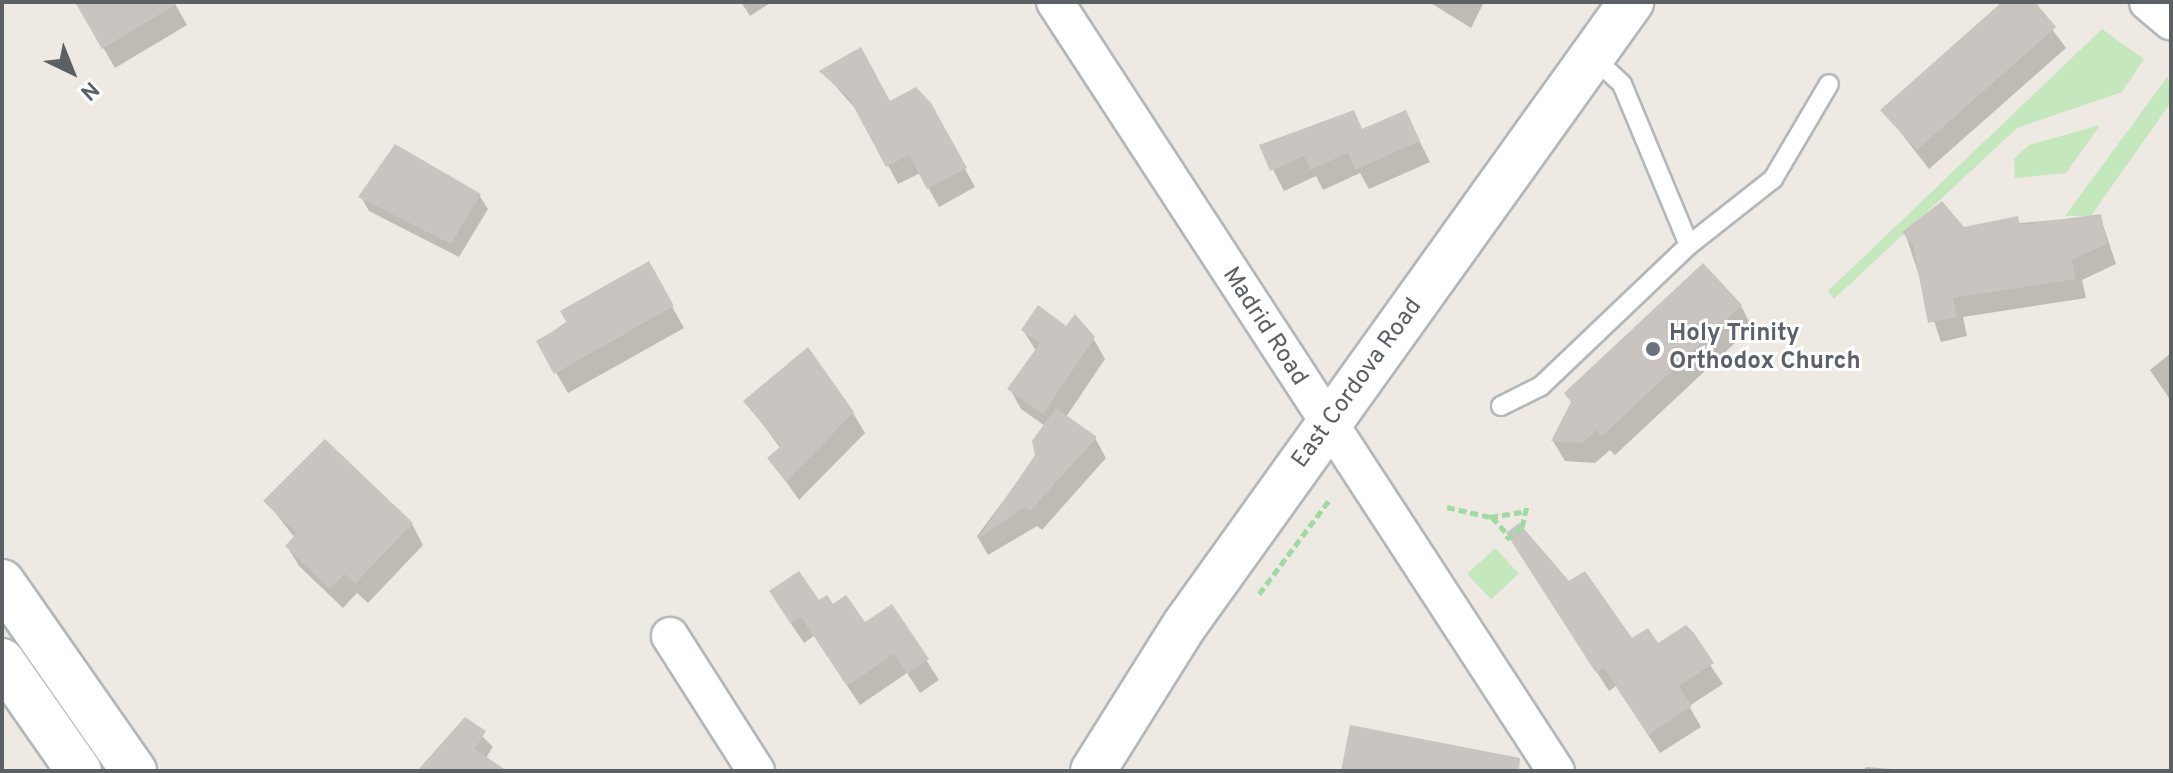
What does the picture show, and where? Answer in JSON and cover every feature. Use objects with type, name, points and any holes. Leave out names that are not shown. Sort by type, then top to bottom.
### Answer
[{"type":"street","name":"Madrid Road","points":[[1055,2],[1328,427],[1556,771]]},
{"type":"street","name":"East Cordova Road","points":[[1093,771],[1168,649],[1631,2]]},
{"type":"street","points":[[2148,2],[2171,21]]},
{"type":"street","points":[[2,582],[134,771]]},
{"type":"street","points":[[670,636],[756,771]]},
{"type":"street","points":[[2,661],[79,771]]},
{"type":"lane","points":[[1592,56],[1622,84],[1689,245]]},
{"type":"lane","points":[[1501,406],[1541,386],[1689,245],[1773,179],[1829,84]]},
{"type":"path","points":[[1492,517],[1508,538],[1522,527],[1522,512],[1527,506]]},
{"type":"path","points":[[1447,507],[1492,517],[1522,512]]},
{"type":"green space","points":[[2102,29],[2144,59],[2122,92],[2017,128],[1834,299],[1828,291]]},
{"type":"green space","points":[[2168,76],[2171,102],[2091,216],[2065,216]]},
{"type":"green space","points":[[2100,125],[2066,173],[2015,178],[2014,159],[2029,145]]},
{"type":"green space","points":[[1495,548],[1519,574],[1491,600],[1467,574]]},
{"type":"building","points":[[75,2],[180,2],[102,49]]},
{"type":"building","points":[[2002,2],[2035,2],[2056,27],[1917,150],[1880,110]]},
{"type":"building","points":[[861,47],[890,101],[916,87],[931,103],[967,168],[927,189],[909,155],[886,167],[849,98],[819,71]]},
{"type":"building","points":[[1354,110],[1362,129],[1406,110],[1420,141],[1355,170],[1348,153],[1310,170],[1304,156],[1270,171],[1259,145]]},
{"type":"building","points":[[395,144],[481,194],[451,244],[358,197]]},
{"type":"building","points":[[1942,201],[1964,227],[2018,216],[2020,225],[2101,214],[2107,244],[2072,260],[2076,279],[1953,298],[1957,317],[1928,323],[1913,245],[1902,232]]},
{"type":"building","points":[[649,261],[674,306],[554,374],[536,341],[567,323],[560,311]]},
{"type":"building","name":"Holy Trinity Orthodox Church","points":[[1703,263],[1742,305],[1602,436],[1597,430],[1583,443],[1551,441],[1571,402],[1564,393]]},
{"type":"building","points":[[1038,305],[1066,326],[1075,314],[1095,337],[1043,414],[1007,389],[1040,343],[1021,330]]},
{"type":"building","points":[[808,347],[854,412],[786,482],[767,458],[781,446],[743,401]]},
{"type":"building","points":[[1056,408],[1097,437],[1030,511],[1025,507],[978,539],[1035,455],[1032,441]]},
{"type":"building","points":[[325,439],[413,523],[355,584],[345,574],[330,589],[285,546],[297,533],[263,501]]},
{"type":"building","points":[[1519,523],[1569,581],[1585,571],[1632,638],[1648,628],[1658,643],[1686,625],[1694,633],[1714,663],[1679,686],[1692,706],[1648,735],[1604,668],[1596,673],[1506,533]]},
{"type":"building","points":[[799,571],[819,600],[827,595],[833,604],[846,595],[865,622],[892,604],[929,659],[907,674],[894,654],[847,686],[801,617],[791,624],[769,591]]},
{"type":"building","points":[[465,717],[486,731],[475,749],[507,771],[417,771]]},
{"type":"building","points":[[1350,725],[1520,758],[1519,771],[1341,771]]},
{"type":"place","name":"Holy Trinity Orthodox Church","points":[[1653,349]]}]
